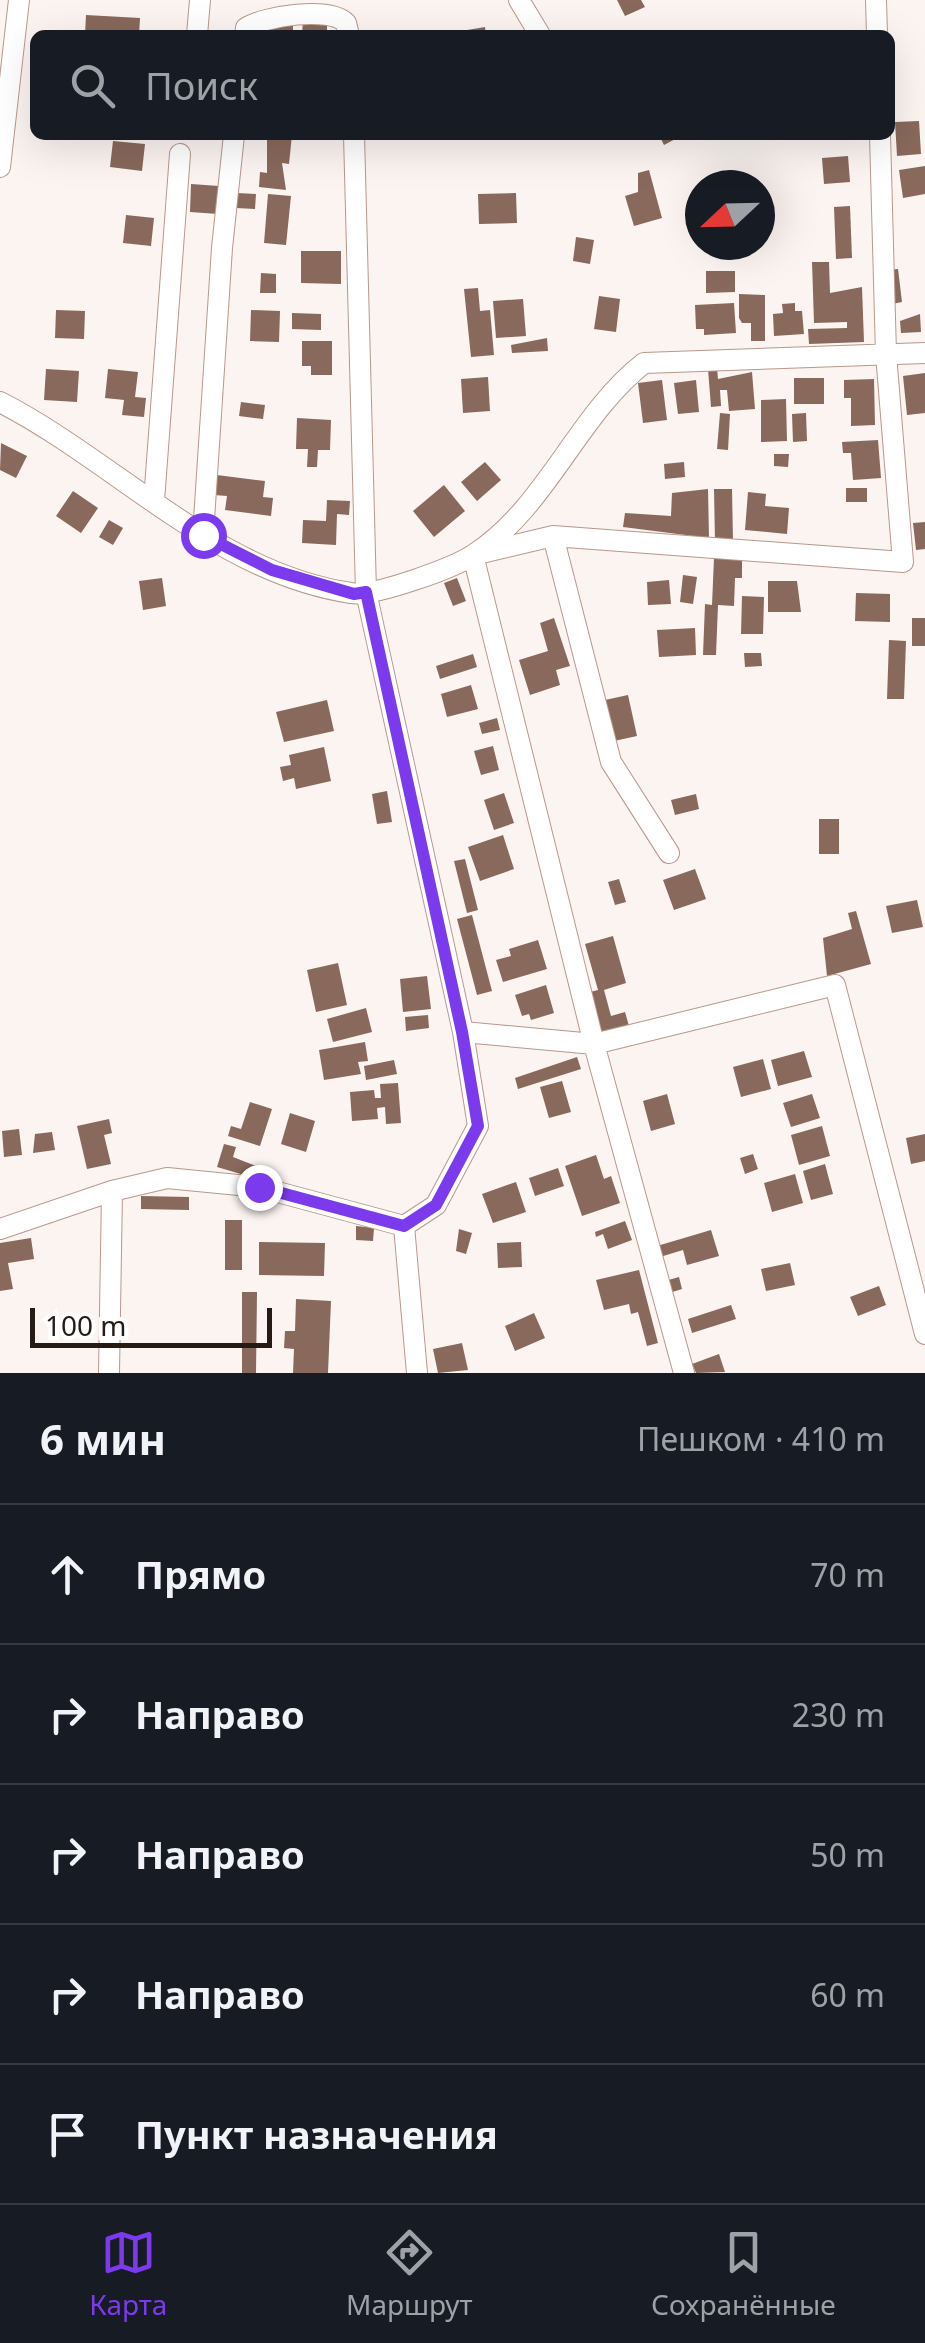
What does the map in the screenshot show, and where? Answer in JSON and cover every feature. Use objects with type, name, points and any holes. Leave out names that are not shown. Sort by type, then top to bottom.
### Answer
[{"type":"street","points":[[0,167],[20,0]]},
{"type":"street","points":[[197,30],[200,0]]},
{"type":"street","points":[[519,0],[537,30]]},
{"type":"street","points":[[876,0],[877,30]]},
{"type":"street","points":[[246,30],[259,19],[332,14],[346,23],[348,30]]},
{"type":"street","points":[[203,535],[222,248],[233,140]]},
{"type":"street","points":[[0,1228],[112,1191],[167,1178],[259,1187],[404,1226],[436,1205],[478,1126],[462,1032],[366,592],[354,140]]},
{"type":"street","points":[[0,402],[203,535],[272,570],[354,594],[473,555],[553,536],[903,562],[886,354],[880,140]]},
{"type":"street","points":[[154,500],[180,154]]},
{"type":"street","points":[[473,555],[550,480],[618,383],[644,363],[925,353]]},
{"type":"street","points":[[553,536],[611,762],[669,853]]},
{"type":"street","points":[[473,555],[594,1044],[684,1373]]},
{"type":"street","points":[[462,1032],[594,1044],[835,985],[925,1334]]},
{"type":"street","points":[[109,1373],[112,1191]]},
{"type":"street","points":[[404,1226],[417,1373]]},
{"type":"building","points":[[617,0],[641,0],[645,7],[625,16]]},
{"type":"building","points":[[86,15],[140,18],[139,30],[85,30]]},
{"type":"building","points":[[303,20],[327,21],[327,30],[302,30]]},
{"type":"building","points":[[270,22],[293,23],[293,30],[270,30]]},
{"type":"building","points":[[919,121],[921,154],[897,156],[895,122]]},
{"type":"building","points":[[267,140],[291,140],[289,164],[282,163],[286,190],[259,187],[260,172],[267,173]]},
{"type":"building","points":[[113,141],[145,144],[142,171],[110,167]]},
{"type":"building","points":[[848,156],[850,182],[824,184],[822,158]]},
{"type":"building","points":[[925,166],[925,194],[903,198],[899,170]]},
{"type":"building","points":[[649,170],[662,218],[634,226],[625,196],[638,192],[638,173]]},
{"type":"building","points":[[191,184],[219,186],[218,214],[190,212]]},
{"type":"building","points":[[237,193],[256,194],[255,209],[236,208]]},
{"type":"building","points":[[516,193],[517,223],[479,224],[478,194]]},
{"type":"building","points":[[268,194],[291,196],[286,245],[264,243]]},
{"type":"building","points":[[850,206],[852,258],[836,259],[834,207]]},
{"type":"building","points":[[126,215],[154,218],[151,246],[123,243]]},
{"type":"building","points":[[576,237],[594,240],[590,264],[573,261]]},
{"type":"building","points":[[301,251],[341,251],[341,284],[301,283]]},
{"type":"building","points":[[812,262],[829,262],[830,293],[862,287],[864,342],[809,344],[808,329],[847,328],[847,322],[814,323]]},
{"type":"building","points":[[898,269],[902,302],[892,304],[888,270]]},
{"type":"building","points":[[706,271],[735,271],[735,292],[706,293]]},
{"type":"building","points":[[261,273],[276,274],[276,293],[260,293]]},
{"type":"building","points":[[478,288],[480,311],[490,310],[494,355],[471,357],[464,289]]},
{"type":"building","points":[[739,294],[765,295],[765,341],[751,341],[751,323],[742,323],[739,318]]},
{"type":"building","points":[[599,296],[620,299],[616,332],[594,329]]},
{"type":"building","points":[[523,299],[526,336],[496,338],[493,301]]},
{"type":"building","points":[[734,303],[736,333],[704,335],[704,329],[696,329],[695,305]]},
{"type":"building","points":[[795,303],[795,311],[802,311],[804,334],[774,336],[773,314],[783,313],[782,304]]},
{"type":"building","points":[[56,310],[85,311],[84,339],[55,338]]},
{"type":"building","points":[[251,310],[280,311],[279,342],[250,341]]},
{"type":"building","points":[[292,313],[321,314],[321,330],[292,329]]},
{"type":"building","points":[[920,314],[921,332],[901,333],[900,321]]},
{"type":"building","points":[[547,338],[548,351],[512,353],[511,345]]},
{"type":"building","points":[[302,341],[332,341],[332,375],[311,375],[311,366],[302,366]]},
{"type":"building","points":[[717,368],[718,379],[752,372],[755,409],[729,411],[727,390],[720,390],[721,406],[711,407],[708,369]]},
{"type":"building","points":[[46,369],[79,371],[77,402],[44,400]]},
{"type":"building","points":[[108,369],[138,372],[135,397],[146,398],[144,417],[122,415],[124,400],[105,398]]},
{"type":"building","points":[[925,373],[925,413],[907,415],[903,376]]},
{"type":"building","points":[[488,377],[490,411],[463,413],[461,379]]},
{"type":"building","points":[[794,378],[824,378],[824,404],[794,404]]},
{"type":"building","points":[[874,379],[875,425],[851,426],[851,398],[844,398],[844,380]]},
{"type":"building","points":[[662,380],[667,420],[643,423],[638,383]]},
{"type":"building","points":[[696,380],[699,412],[678,414],[674,383]]},
{"type":"building","points":[[786,399],[787,441],[761,442],[761,400]]},
{"type":"building","points":[[241,402],[265,405],[263,419],[239,416]]},
{"type":"building","points":[[720,413],[730,414],[728,450],[717,449]]},
{"type":"building","points":[[806,413],[807,441],[793,442],[792,414]]},
{"type":"building","points":[[297,418],[331,420],[330,450],[318,450],[317,467],[307,467],[308,449],[296,449]]},
{"type":"building","points":[[878,440],[881,478],[853,480],[851,453],[843,453],[842,442]]},
{"type":"building","points":[[1,443],[27,456],[16,478],[0,470]]},
{"type":"building","points":[[774,454],[789,454],[788,467],[774,466]]},
{"type":"building","points":[[485,462],[501,480],[477,501],[461,482]]},
{"type":"building","points":[[684,462],[685,477],[665,479],[664,464]]},
{"type":"building","points":[[217,475],[265,481],[263,497],[273,498],[271,516],[225,510],[227,496],[214,495]]},
{"type":"building","points":[[444,485],[465,511],[434,537],[413,511]]},
{"type":"building","points":[[846,488],[867,488],[867,502],[846,502]]},
{"type":"building","points":[[708,489],[709,538],[623,527],[625,513],[671,516],[672,493]]},
{"type":"building","points":[[714,489],[732,489],[733,541],[715,541]]},
{"type":"building","points":[[73,491],[98,508],[81,533],[56,516]]},
{"type":"building","points":[[748,492],[766,494],[765,506],[789,508],[787,534],[745,530]]},
{"type":"building","points":[[327,500],[350,501],[349,515],[337,514],[336,545],[302,543],[303,520],[326,521]]},
{"type":"building","points":[[109,520],[123,528],[113,545],[99,537]]},
{"type":"building","points":[[925,522],[925,549],[916,550],[913,523]]},
{"type":"building","points":[[714,558],[742,559],[742,578],[735,578],[734,606],[718,605],[716,655],[703,655],[705,604],[712,605]]},
{"type":"building","points":[[683,575],[697,577],[693,604],[680,602]]},
{"type":"building","points":[[162,578],[166,606],[143,610],[139,581]]},
{"type":"building","points":[[457,578],[466,601],[453,606],[444,583]]},
{"type":"building","points":[[669,580],[671,604],[648,605],[647,582]]},
{"type":"building","points":[[768,581],[797,581],[801,612],[768,612]]},
{"type":"building","points":[[856,593],[890,594],[890,622],[855,621]]},
{"type":"building","points":[[742,596],[764,597],[763,634],[741,634]]},
{"type":"building","points":[[554,618],[570,666],[556,670],[560,685],[530,695],[519,660],[548,651],[540,623]]},
{"type":"building","points":[[912,618],[925,618],[925,646],[912,646]]},
{"type":"building","points":[[695,628],[696,655],[659,657],[657,630]]},
{"type":"building","points":[[889,640],[906,641],[904,699],[887,699]]},
{"type":"building","points":[[744,653],[761,653],[762,666],[745,667]]},
{"type":"building","points":[[473,654],[477,667],[440,679],[436,666]]},
{"type":"building","points":[[471,685],[478,709],[447,717],[441,694]]},
{"type":"building","points":[[628,695],[637,736],[614,741],[605,700]]},
{"type":"building","points":[[327,700],[334,731],[284,742],[276,712]]},
{"type":"building","points":[[497,718],[500,730],[482,734],[479,723]]},
{"type":"building","points":[[493,746],[499,770],[481,775],[474,751]]},
{"type":"building","points":[[324,747],[331,781],[296,789],[294,778],[283,781],[280,767],[291,765],[289,755]]},
{"type":"building","points":[[387,791],[392,822],[377,824],[372,794]]},
{"type":"building","points":[[504,793],[514,823],[494,830],[484,800]]},
{"type":"building","points":[[696,794],[699,809],[675,815],[671,800]]},
{"type":"building","points":[[819,819],[839,819],[839,854],[819,854]]},
{"type":"building","points":[[503,835],[514,869],[480,881],[468,847]]},
{"type":"building","points":[[465,859],[478,910],[467,913],[454,861]]},
{"type":"building","points":[[695,869],[706,899],[674,910],[663,880]]},
{"type":"building","points":[[619,879],[626,902],[615,905],[608,882]]},
{"type":"building","points":[[917,900],[923,927],[892,933],[886,906]]},
{"type":"building","points":[[856,911],[871,964],[827,976],[823,938],[852,929],[848,913]]},
{"type":"building","points":[[472,915],[492,991],[477,995],[457,919]]},
{"type":"building","points":[[613,936],[626,983],[604,990],[611,1016],[625,1012],[629,1026],[597,1034],[586,993],[598,990],[585,944]]},
{"type":"building","points":[[538,940],[547,969],[503,982],[496,960],[511,956],[509,949]]},
{"type":"building","points":[[338,963],[347,1005],[316,1012],[307,970]]},
{"type":"building","points":[[427,976],[431,1009],[403,1012],[400,979]]},
{"type":"building","points":[[546,985],[554,1013],[531,1020],[529,1014],[522,1016],[515,995]]},
{"type":"building","points":[[366,1008],[372,1032],[333,1042],[327,1019]]},
{"type":"building","points":[[428,1015],[429,1028],[406,1031],[405,1017]]},
{"type":"building","points":[[365,1042],[368,1061],[358,1062],[361,1074],[324,1080],[319,1050]]},
{"type":"building","points":[[804,1051],[812,1077],[778,1086],[771,1060]]},
{"type":"building","points":[[577,1057],[581,1069],[518,1089],[515,1078]]},
{"type":"building","points":[[763,1059],[771,1089],[741,1097],[733,1067]]},
{"type":"building","points":[[394,1060],[397,1074],[366,1080],[364,1066]]},
{"type":"building","points":[[562,1081],[571,1112],[549,1118],[540,1087]]},
{"type":"building","points":[[398,1083],[401,1123],[386,1124],[385,1107],[377,1108],[378,1119],[352,1121],[350,1092],[374,1090],[375,1098],[381,1098],[380,1084]]},
{"type":"building","points":[[667,1094],[675,1124],[651,1131],[643,1101]]},
{"type":"building","points":[[812,1094],[820,1118],[791,1127],[783,1103]]},
{"type":"building","points":[[250,1102],[272,1109],[260,1146],[228,1136],[231,1126],[241,1129]]},
{"type":"building","points":[[290,1113],[315,1121],[306,1152],[281,1144]]},
{"type":"building","points":[[109,1119],[112,1133],[104,1135],[111,1164],[87,1169],[77,1126]]},
{"type":"building","points":[[822,1126],[830,1156],[799,1165],[791,1135]]},
{"type":"building","points":[[19,1129],[22,1155],[4,1157],[2,1131]]},
{"type":"building","points":[[52,1132],[55,1150],[33,1153],[35,1134]]},
{"type":"building","points":[[925,1134],[925,1161],[911,1164],[906,1138]]},
{"type":"building","points":[[224,1144],[236,1147],[233,1157],[261,1168],[258,1179],[217,1167]]},
{"type":"building","points":[[753,1154],[758,1169],[745,1174],[740,1158]]},
{"type":"building","points":[[596,1155],[604,1179],[611,1176],[620,1203],[582,1216],[565,1166]]},
{"type":"building","points":[[825,1164],[833,1194],[811,1200],[803,1171]]},
{"type":"building","points":[[558,1168],[564,1186],[535,1196],[529,1178]]},
{"type":"building","points":[[795,1174],[803,1203],[772,1212],[764,1183]]},
{"type":"building","points":[[516,1182],[526,1212],[493,1223],[482,1194]]},
{"type":"building","points":[[141,1196],[189,1197],[189,1210],[141,1209]]},
{"type":"building","points":[[225,1220],[242,1220],[242,1270],[225,1270]]},
{"type":"building","points":[[625,1221],[632,1240],[608,1249],[603,1234],[596,1237],[595,1232]]},
{"type":"building","points":[[356,1226],[374,1228],[373,1241],[356,1240]]},
{"type":"building","points":[[459,1229],[472,1233],[466,1254],[456,1251]]},
{"type":"building","points":[[711,1230],[719,1256],[687,1265],[683,1250],[660,1257],[657,1246]]},
{"type":"building","points":[[31,1238],[34,1259],[8,1263],[13,1289],[0,1291],[0,1243]]},
{"type":"building","points":[[259,1242],[325,1243],[324,1276],[259,1275]]},
{"type":"building","points":[[521,1242],[522,1267],[498,1268],[497,1243]]},
{"type":"building","points":[[790,1263],[795,1285],[766,1291],[761,1269]]},
{"type":"building","points":[[639,1270],[658,1343],[647,1346],[638,1312],[631,1314],[629,1304],[604,1310],[596,1280]]},
{"type":"building","points":[[679,1277],[682,1289],[669,1293],[665,1281]]},
{"type":"building","points":[[879,1286],[886,1305],[858,1316],[850,1297]]},
{"type":"building","points":[[242,1292],[257,1292],[256,1373],[242,1373]]},
{"type":"building","points":[[296,1299],[331,1301],[328,1373],[293,1373],[294,1349],[284,1348],[285,1331],[295,1331]]},
{"type":"building","points":[[731,1305],[736,1319],[692,1333],[688,1319]]},
{"type":"building","points":[[534,1313],[545,1338],[515,1351],[505,1326]]},
{"type":"building","points":[[462,1343],[468,1370],[438,1373],[433,1349]]},
{"type":"building","points":[[719,1354],[725,1372],[696,1373],[692,1364]]},
{"type":"route","points":[[203,535],[272,570],[354,594],[366,592],[462,1032],[478,1126],[436,1205],[404,1226],[259,1187]]}]
